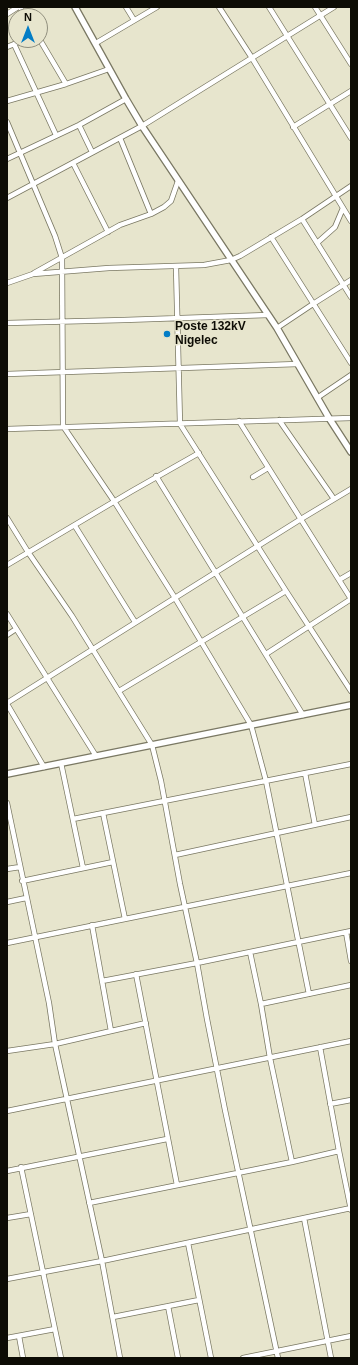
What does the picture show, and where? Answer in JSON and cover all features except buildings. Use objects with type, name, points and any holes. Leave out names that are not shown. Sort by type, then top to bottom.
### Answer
[{"type":"street","points":[[7,14],[19,7]]},
{"type":"street","points":[[74,7],[96,43],[109,69],[142,126],[277,328],[317,398],[351,452]]},
{"type":"street","points":[[126,7],[134,20]]},
{"type":"street","points":[[96,43],[157,7]]},
{"type":"street","points":[[219,7],[252,58],[351,221]]},
{"type":"street","points":[[269,7],[351,138]]},
{"type":"street","points":[[315,7],[351,64]]},
{"type":"street","points":[[7,198],[142,126],[334,7]]},
{"type":"street","points":[[16,48],[56,135]]},
{"type":"street","points":[[45,48],[66,84]]},
{"type":"street","points":[[7,101],[66,84],[109,69]]},
{"type":"street","points":[[293,127],[351,91]]},
{"type":"street","points":[[7,159],[79,125],[126,99]]},
{"type":"street","points":[[7,122],[55,236],[62,258],[64,426],[114,501],[175,598],[251,725],[266,780],[286,886],[309,994]]},
{"type":"street","points":[[79,125],[92,152]]},
{"type":"street","points":[[120,138],[151,214]]},
{"type":"street","points":[[73,163],[108,232]]},
{"type":"street","points":[[7,284],[33,274],[108,232],[164,207],[171,201],[178,181]]},
{"type":"street","points":[[33,274],[62,271],[176,267],[204,265],[231,260],[302,219],[351,186]]},
{"type":"street","points":[[317,242],[334,227],[342,208]]},
{"type":"street","points":[[302,219],[351,297]]},
{"type":"street","points":[[271,237],[351,362]]},
{"type":"street","points":[[176,267],[180,424],[351,691]]},
{"type":"street","points":[[277,328],[351,280]]},
{"type":"street","points":[[7,323],[268,315]]},
{"type":"street","points":[[7,374],[298,364]]},
{"type":"street","points":[[317,398],[351,376]]},
{"type":"street","points":[[7,429],[351,418]]},
{"type":"street","points":[[280,420],[334,499]]},
{"type":"street","points":[[239,421],[351,599],[266,654]]},
{"type":"street","points":[[7,565],[156,476],[199,453]]},
{"type":"street","points":[[253,478],[268,468]]},
{"type":"street","points":[[156,476],[303,715]]},
{"type":"street","points":[[44,767],[7,704],[92,649],[351,489]]},
{"type":"street","points":[[7,518],[28,552],[72,616],[152,745],[198,963],[207,1019],[249,1229],[278,1358]]},
{"type":"street","points":[[74,526],[136,622]]},
{"type":"street","points":[[339,580],[351,573]]},
{"type":"street","points":[[119,691],[286,591]]},
{"type":"street","points":[[7,614],[96,756]]},
{"type":"street","points":[[7,635],[16,629]]},
{"type":"street","points":[[7,774],[351,705]]},
{"type":"street","points":[[61,763],[82,868]]},
{"type":"street","points":[[73,819],[351,764]]},
{"type":"street","points":[[304,773],[315,825]]},
{"type":"street","points":[[7,803],[49,1003],[55,1044],[90,1203],[120,1358]]},
{"type":"street","points":[[103,813],[125,919]]},
{"type":"street","points":[[175,855],[351,817]]},
{"type":"street","points":[[22,880],[113,862]]},
{"type":"street","points":[[7,869],[20,867]]},
{"type":"street","points":[[7,943],[351,873]]},
{"type":"street","points":[[7,902],[26,898]]},
{"type":"street","points":[[92,925],[111,1031]]},
{"type":"street","points":[[102,981],[348,932],[351,961]]},
{"type":"street","points":[[250,952],[292,1162]]},
{"type":"street","points":[[136,974],[177,1185]]},
{"type":"street","points":[[261,1004],[351,985]]},
{"type":"street","points":[[7,1051],[55,1044],[146,1023]]},
{"type":"street","points":[[7,1111],[351,1041]]},
{"type":"street","points":[[7,1279],[102,1262],[249,1229],[351,1209],[320,1047]]},
{"type":"street","points":[[330,1104],[351,1100]]},
{"type":"street","points":[[7,1171],[167,1139]]},
{"type":"street","points":[[90,1203],[238,1174],[339,1151]]},
{"type":"street","points":[[21,1167],[61,1358]]},
{"type":"street","points":[[7,1218],[31,1214]]},
{"type":"street","points":[[304,1218],[331,1358]]},
{"type":"street","points":[[188,1243],[212,1358]]},
{"type":"street","points":[[113,1317],[200,1300]]},
{"type":"street","points":[[168,1306],[178,1358]]},
{"type":"street","points":[[7,1338],[55,1329]]},
{"type":"street","points":[[19,1336],[23,1358]]},
{"type":"street","points":[[243,1358],[351,1336]]},
{"type":"place","name":"Poste 132kV Nigelec","points":[[167,334]]}]
